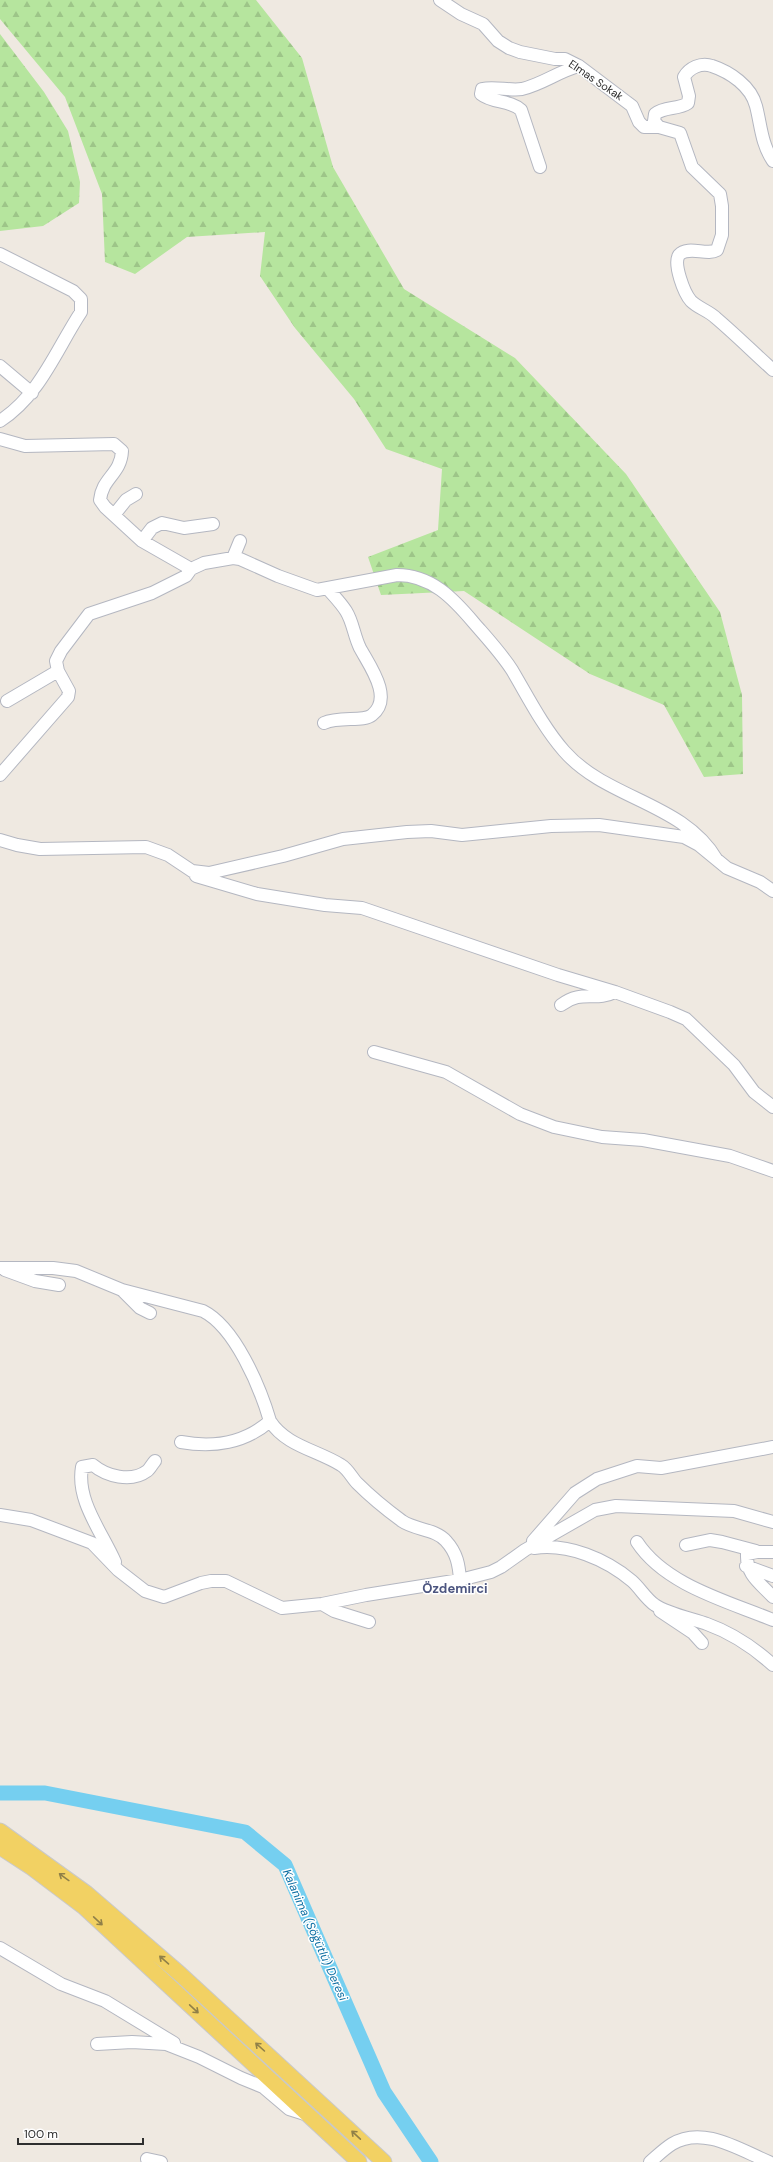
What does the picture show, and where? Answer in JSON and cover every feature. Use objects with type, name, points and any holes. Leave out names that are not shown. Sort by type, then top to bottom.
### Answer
[{"type":"main road","points":[[0,1831],[86,1893],[180,1974],[384,2162]]},
{"type":"main road","points":[[0,1847],[31,1867],[84,1908],[311,2116],[359,2162]]},
{"type":"street","name":"Elmas Sokak","points":[[440,0],[483,24],[498,41],[509,48],[520,52],[565,59],[579,66],[632,106],[639,122],[644,126],[659,127]]},
{"type":"street","points":[[773,160],[764,145],[756,104],[749,93],[734,76],[707,64],[694,67],[687,72],[684,77],[689,96],[688,103],[678,108],[659,111],[655,114],[654,121],[659,127],[680,133],[692,167],[720,194],[722,206],[722,235],[717,250],[712,253],[687,251],[678,256],[677,264],[682,282],[691,300],[715,317],[773,370]]},
{"type":"street","points":[[540,167],[521,110],[500,100],[485,97],[481,94],[482,89],[522,89],[545,82],[565,69],[579,66]]},
{"type":"street","points":[[0,254],[73,290],[81,299],[81,312],[32,393],[17,409],[0,421]]},
{"type":"street","points":[[0,366],[32,393]]},
{"type":"street","points":[[0,440],[25,446],[114,444],[122,451],[121,463],[101,489],[100,500],[104,507],[142,541],[191,569]]},
{"type":"street","points":[[114,515],[126,500],[136,494]]},
{"type":"street","points":[[142,541],[152,528],[162,522],[184,528],[213,524]]},
{"type":"street","points":[[233,558],[240,541]]},
{"type":"street","points":[[1,773],[68,697],[69,691],[58,671],[56,661],[58,655],[89,614],[152,593],[186,576],[191,569],[215,560],[233,558],[246,561],[311,589],[328,589],[403,575],[426,580],[446,593],[502,656],[552,736],[571,759],[601,782],[665,812],[685,825],[703,841],[717,860]]},
{"type":"street","points":[[324,723],[336,719],[366,718],[376,711],[380,700],[378,682],[356,639],[349,617],[328,589]]},
{"type":"street","points":[[7,701],[58,671]]},
{"type":"street","points":[[186,868],[210,873],[283,856],[343,839],[400,832],[431,831],[462,835],[563,825],[612,826],[684,837],[700,845],[732,871],[760,882],[773,891]]},
{"type":"street","points":[[0,840],[40,849],[140,846],[168,855],[194,876],[208,881],[257,894],[325,905],[362,908],[552,973],[615,992],[686,1019],[734,1065],[754,1092],[773,1107]]},
{"type":"street","points":[[561,1005],[571,998],[582,996],[604,997],[615,992]]},
{"type":"street","points":[[374,1052],[446,1072],[520,1114],[554,1127],[602,1137],[643,1140],[730,1156],[773,1171]]},
{"type":"street","points":[[0,1268],[35,1281],[59,1285]]},
{"type":"street","points":[[0,1268],[53,1268],[76,1271],[122,1290],[203,1311],[213,1316],[237,1343],[270,1421],[276,1431],[285,1438],[343,1466],[362,1488],[402,1521],[412,1527],[434,1533],[444,1539],[457,1557],[460,1580]]},
{"type":"street","points":[[122,1290],[140,1308],[150,1313]]},
{"type":"street","points":[[181,1442],[204,1446],[216,1445],[239,1439],[261,1429],[270,1421]]},
{"type":"street","points":[[525,1550],[575,1493],[597,1479],[636,1466],[661,1468],[773,1447]]},
{"type":"street","points":[[118,1570],[85,1502],[80,1479],[82,1467],[93,1465],[102,1472],[113,1476],[124,1476],[146,1471],[155,1462]]},
{"type":"street","points":[[0,1515],[32,1520],[92,1543],[118,1570],[145,1591],[164,1597],[201,1583],[226,1581],[282,1608],[322,1604],[366,1595],[460,1580],[491,1572],[501,1567],[525,1550],[596,1510],[616,1506],[734,1511],[773,1522]]},
{"type":"street","points":[[686,1545],[710,1540],[757,1552]]},
{"type":"street","points":[[638,1542],[651,1561],[669,1575],[773,1620]]},
{"type":"street","points":[[525,1550],[547,1546],[592,1557],[632,1581],[663,1614],[693,1633],[702,1642]]},
{"type":"street","points":[[773,1552],[757,1552],[747,1554],[746,1566],[752,1575],[773,1597]]},
{"type":"street","points":[[746,1566],[773,1576]]},
{"type":"street","points":[[322,1604],[334,1610],[369,1622]]},
{"type":"street","points":[[655,1605],[729,1633],[752,1646],[773,1665]]},
{"type":"street","points":[[0,1948],[61,1984],[105,2001],[188,2052],[241,2078],[263,2086],[289,2109],[311,2116]]},
{"type":"street","points":[[97,2044],[149,2042],[166,2044],[188,2052]]},
{"type":"street","points":[[650,2162],[672,2144],[698,2136],[718,2140],[769,2162]]},
{"type":"street","points":[[148,2162],[147,2159],[161,2162]]},
{"type":"green space","points":[[0,0],[256,0],[302,58],[333,167],[404,289],[515,358],[626,474],[720,612],[742,695],[743,774],[704,777],[664,705],[590,674],[464,591],[381,595],[368,557],[438,530],[442,469],[386,449],[354,399],[295,328],[260,276],[265,232],[187,237],[135,274],[105,262],[102,194],[65,97],[0,19]]},
{"type":"green space","points":[[0,34],[44,92],[68,131],[80,182],[79,203],[43,226],[0,231]]},
{"type":"waterway","name":"Kalanima (Söğütlü) Deresi","points":[[0,1793],[45,1793],[245,1832],[285,1865],[384,2092],[431,2162]]},
{"type":"district","name":"Özdemirci","points":[[455,1588]]}]
